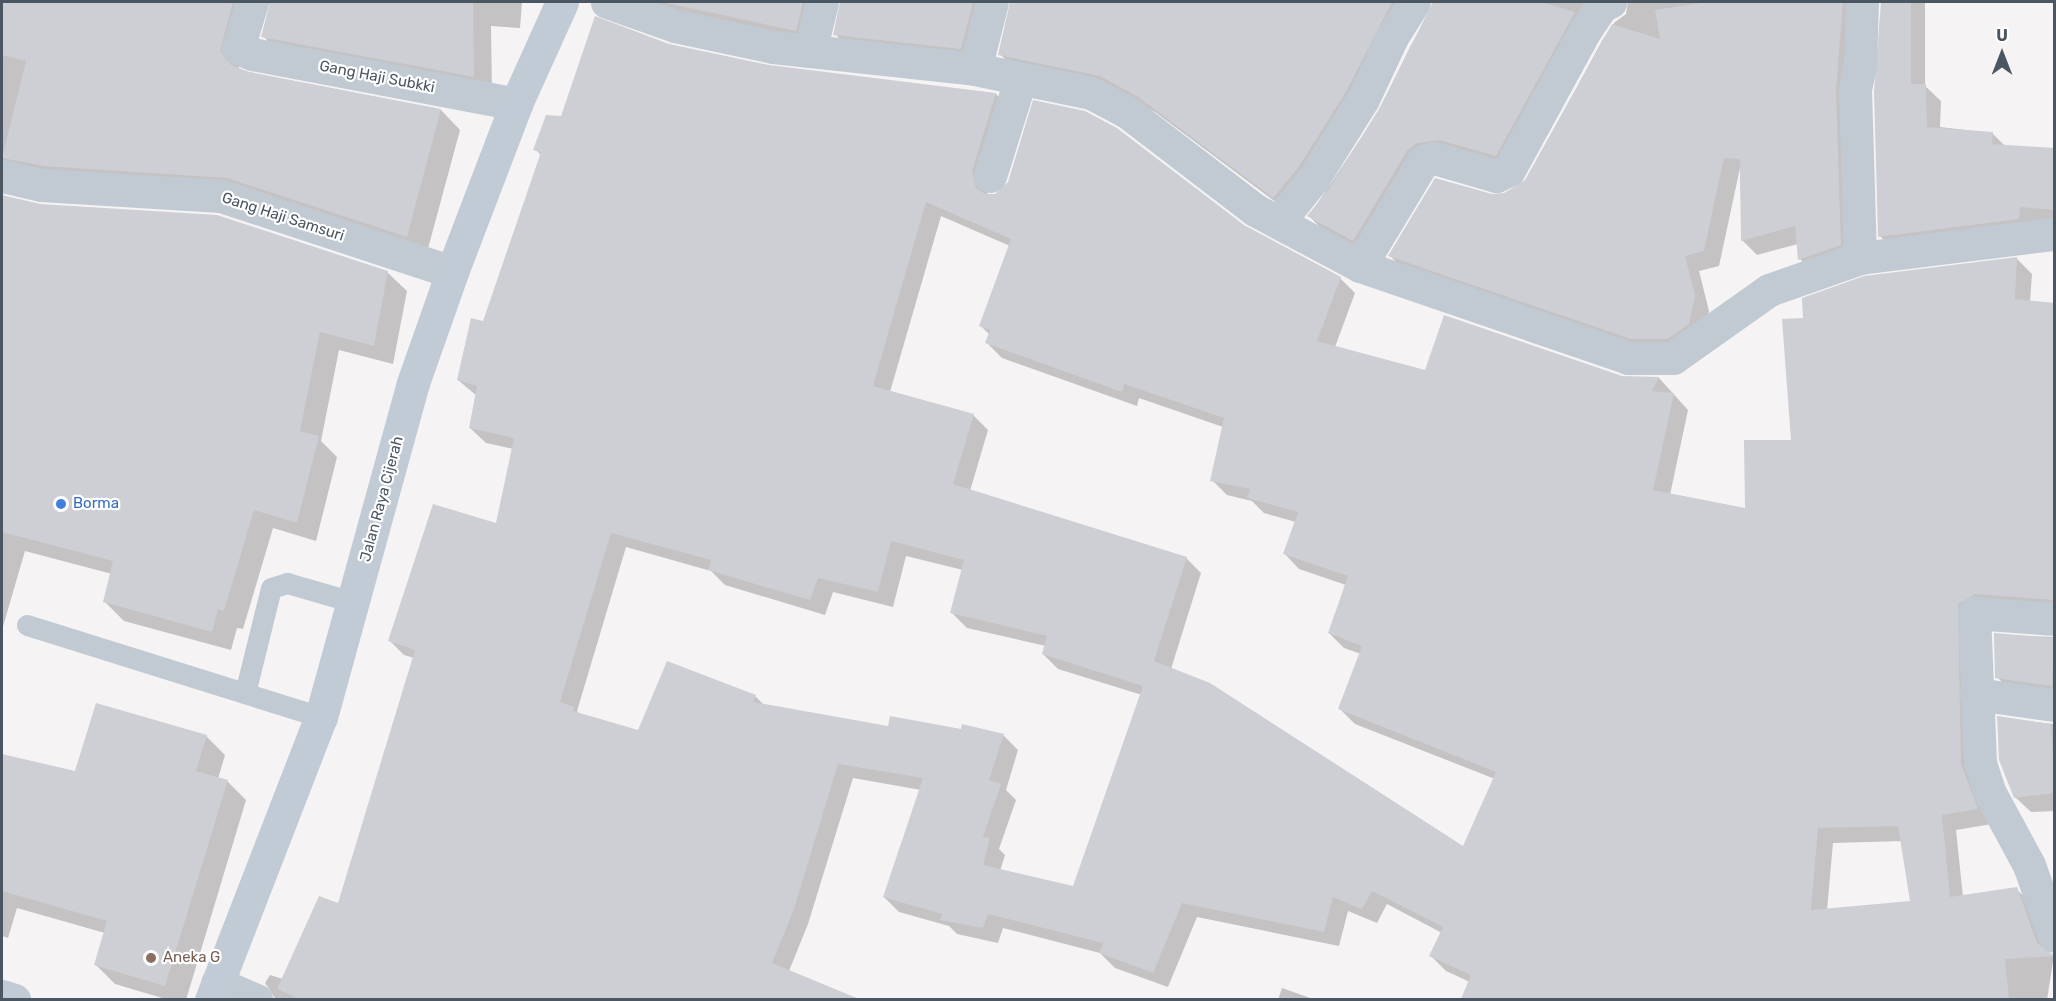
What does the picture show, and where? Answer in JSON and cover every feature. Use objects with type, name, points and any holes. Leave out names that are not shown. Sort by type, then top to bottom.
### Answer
[{"type":"main road","name":"Jalan Raya Cijerah","points":[[214,991],[321,717],[413,383],[452,272],[516,104],[562,2]]},
{"type":"main road","points":[[2,996],[14,999]]},
{"type":"street","name":"Gang Haji Subkki","points":[[252,2],[238,48],[516,104]]},
{"type":"street","points":[[608,2],[675,26],[810,51],[975,69],[1091,93],[1112,102],[1255,210],[1280,221],[1360,266],[1602,351],[1628,358],[1673,358],[1769,290],[1860,258],[2055,234]]},
{"type":"street","points":[[810,51],[822,2]]},
{"type":"street","points":[[975,69],[992,2]]},
{"type":"street","points":[[1280,221],[1313,179],[1363,99],[1392,37],[1414,2]]},
{"type":"street","points":[[1360,266],[1423,161],[1434,158],[1496,176],[1509,170],[1586,29],[1602,5],[1610,2]]},
{"type":"street","points":[[1860,258],[1855,89],[1860,65],[1862,2]]},
{"type":"street","points":[[990,176],[1020,80]]},
{"type":"street","name":"Gang Haji Samsuri","points":[[2,176],[42,185],[221,196],[452,272]]},
{"type":"street","points":[[2055,619],[1974,613],[1980,763],[1990,793],[2029,865],[2055,936]]},
{"type":"street","points":[[1976,694],[2055,705]]},
{"type":"street","points":[[214,991],[256,999]]},
{"type":"lane","points":[[245,693],[271,588],[286,583],[353,602]]},
{"type":"lane","points":[[27,625],[321,717]]},
{"type":"building","points":[[2,2],[233,2],[220,51],[231,65],[249,72],[441,109],[407,237],[227,178],[44,166],[2,158],[26,61],[2,55]]},
{"type":"building","points":[[270,2],[473,2],[474,77],[261,37]]},
{"type":"building","points":[[662,2],[803,2],[796,31]]},
{"type":"building","points":[[840,2],[973,2],[961,49],[833,35]]},
{"type":"building","points":[[1010,2],[1392,2],[1347,90],[1298,168],[1273,198],[1138,97],[1100,76],[998,55]]},
{"type":"building","points":[[1433,2],[1541,2],[1575,12],[1496,156],[1439,140],[1417,143],[1407,151],[1353,241],[1307,216],[1329,189],[1379,109]]},
{"type":"building","points":[[1708,2],[1843,2],[1836,90],[1841,245],[1798,260],[1795,226],[1741,241],[1740,159],[1724,158],[1704,251],[1685,256],[1695,295],[1689,324],[1667,339],[1631,339],[1388,256],[1435,178],[1492,194],[1504,193],[1525,180],[1612,24],[1660,39],[1655,10]]},
{"type":"building","points":[[1881,2],[1911,2],[1911,84],[1926,84],[1927,127],[1993,132],[1992,144],[2055,148],[2055,210],[2020,207],[2019,219],[1878,237],[1874,91]]},
{"type":"building","points":[[595,16],[669,44],[769,65],[996,93],[972,171],[976,188],[985,194],[995,194],[1008,182],[1033,100],[1085,111],[1117,128],[1244,225],[1341,277],[1317,341],[1425,370],[1444,315],[1622,376],[1659,377],[1652,391],[1674,393],[1653,490],[1745,508],[1744,440],[1791,440],[1782,319],[1803,318],[1802,298],[1864,276],[2017,257],[2015,299],[2055,303],[2054,600],[1975,594],[1958,604],[1961,764],[1978,809],[1942,815],[1950,897],[2017,887],[2037,943],[2055,956],[2005,959],[2009,999],[1461,999],[1471,975],[1429,956],[1443,927],[1372,891],[1362,909],[1333,897],[1324,932],[1182,903],[1153,973],[1099,953],[1103,943],[988,914],[983,928],[940,920],[942,914],[883,897],[923,778],[838,764],[794,909],[772,963],[859,999],[299,999],[277,989],[319,896],[338,903],[415,650],[388,641],[433,504],[496,523],[514,438],[469,428],[477,386],[457,380],[471,318],[483,321],[541,152],[533,150],[546,115],[561,116]],"holes":[[[926,202],[1011,239],[979,326],[990,330],[985,343],[1122,392],[1124,384],[1224,418],[1210,481],[1250,489],[1247,498],[1298,512],[1283,554],[1348,576],[1328,633],[1362,646],[1338,709],[1496,772],[1463,846],[1210,683],[1154,661],[1187,557],[953,484],[974,414],[873,386]],[[611,533],[711,560],[708,570],[810,600],[818,578],[878,592],[891,541],[964,560],[950,613],[1047,636],[1042,654],[1143,686],[1073,886],[983,865],[990,838],[983,837],[1001,784],[989,780],[1004,734],[962,724],[961,729],[890,716],[888,726],[753,702],[756,695],[667,661],[638,730],[573,711],[574,707],[560,702]],[[1898,826],[1910,901],[1811,910],[1818,828]]]},
{"type":"building","points":[[2,195],[40,204],[217,215],[388,271],[374,346],[320,332],[300,431],[319,436],[297,523],[254,510],[224,611],[218,609],[212,632],[103,602],[113,561],[2,532]]},
{"type":"building","points":[[1994,633],[2054,638],[2052,686],[1995,678]]},
{"type":"building","points":[[96,703],[207,735],[196,771],[228,780],[165,986],[94,965],[107,921],[2,891],[2,754],[75,771]]},
{"type":"building","points":[[1997,716],[2051,724],[2055,793],[2014,798],[1999,760]]},
{"type":"place","name":"Borma","points":[[61,504]]},
{"type":"place","name":"Aneka G","points":[[151,958]]}]
